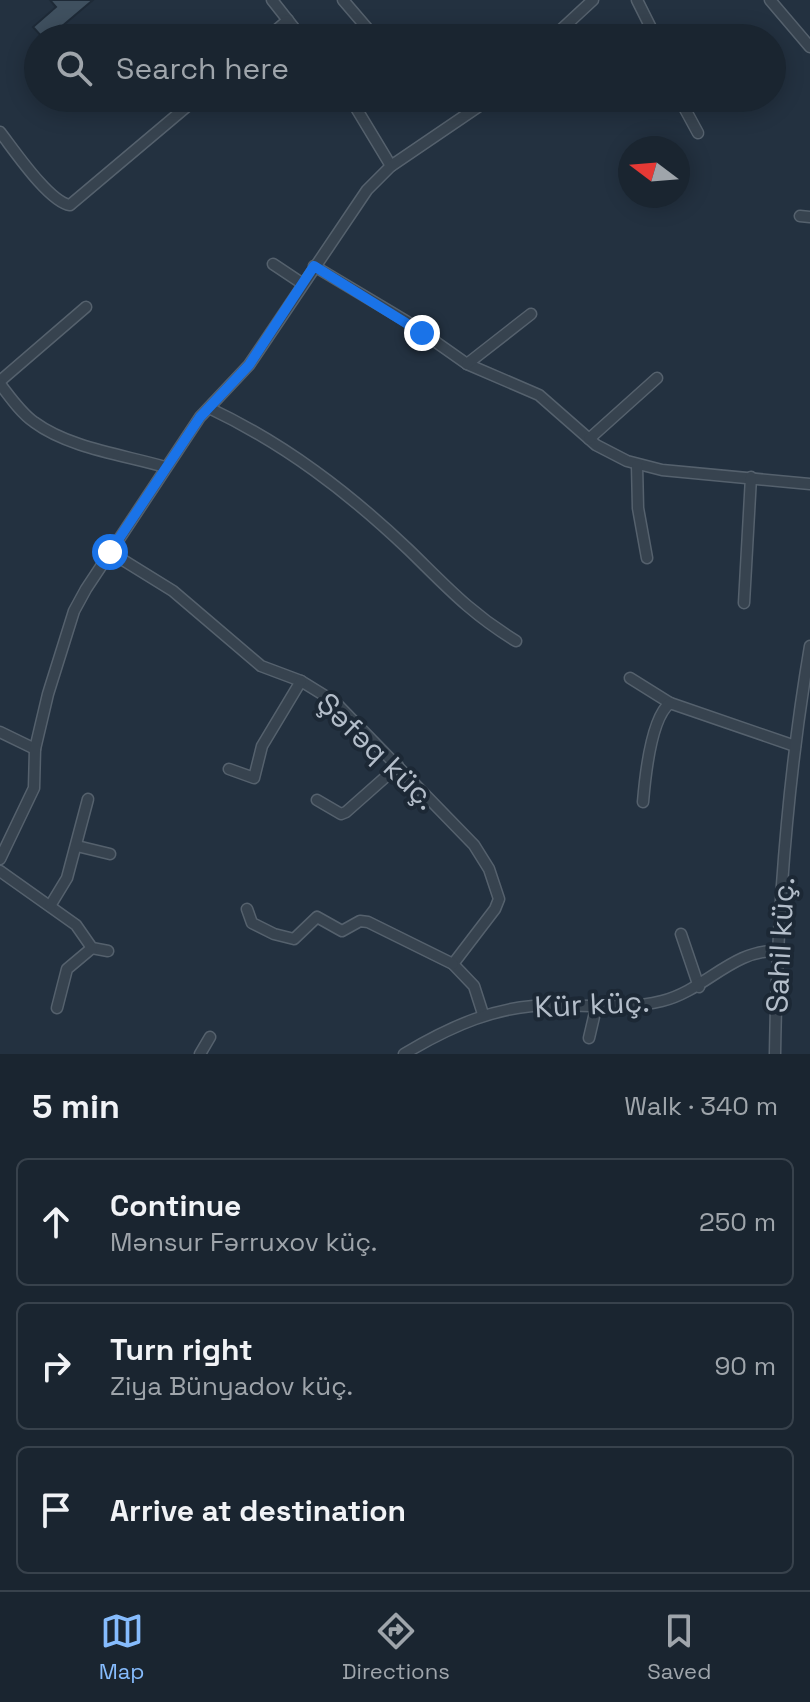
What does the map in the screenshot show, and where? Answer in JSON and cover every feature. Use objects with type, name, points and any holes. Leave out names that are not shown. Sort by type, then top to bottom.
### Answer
[{"type":"street","points":[[272,0],[291,24]]},
{"type":"street","points":[[343,0],[364,24]]},
{"type":"street","points":[[567,24],[593,0]]},
{"type":"street","points":[[637,0],[649,24]]},
{"type":"street","points":[[770,0],[810,47]]},
{"type":"street","points":[[283,24],[288,20]]},
{"type":"street","points":[[0,132],[52,195],[62,204],[70,205],[180,112]]},
{"type":"street","points":[[358,112],[391,166]]},
{"type":"street","points":[[0,859],[34,788],[35,749],[56,663],[74,611],[110,552],[165,467],[209,408],[249,365],[367,190],[391,166],[470,112]]},
{"type":"street","points":[[687,112],[698,133]]},
{"type":"street","points":[[273,264],[303,284]]},
{"type":"street","points":[[314,266],[406,321],[467,364],[539,395],[589,439],[637,465],[810,484]]},
{"type":"street","points":[[86,307],[0,382],[31,420],[42,427],[165,467]]},
{"type":"street","points":[[467,364],[531,314]]},
{"type":"street","points":[[589,439],[657,378]]},
{"type":"street","points":[[209,408],[260,432],[305,462],[409,550],[470,611],[516,641]]},
{"type":"street","points":[[637,465],[638,508],[647,558]]},
{"type":"street","points":[[744,603],[751,477]]},
{"type":"street","name":"Şəfəq küç.","points":[[110,552],[173,591],[261,666],[301,681],[335,702],[481,854],[499,899],[495,909],[453,964]]},
{"type":"street","name":"Sahil küç.","points":[[775,1054],[777,951],[795,746],[810,646]]},
{"type":"street","points":[[630,678],[670,703],[795,746]]},
{"type":"street","points":[[229,769],[250,779],[257,775],[262,746],[301,681]]},
{"type":"street","points":[[643,802],[648,758],[661,716],[670,703]]},
{"type":"street","points":[[0,732],[35,749]]},
{"type":"street","points":[[317,800],[341,814],[346,812],[398,766]]},
{"type":"street","points":[[50,906],[59,896],[77,846],[88,799]]},
{"type":"street","points":[[77,846],[110,854]]},
{"type":"street","points":[[0,871],[76,925],[92,948],[108,951]]},
{"type":"street","points":[[247,909],[252,923],[274,934],[294,939],[317,917],[342,931],[360,921],[368,922],[453,964],[474,986],[483,1014]]},
{"type":"street","points":[[681,934],[699,987]]},
{"type":"street","points":[[57,1008],[67,969],[92,948]]},
{"type":"street","name":"Kür küç.","points":[[404,1054],[483,1014],[537,1006],[596,1008],[661,1001],[699,987],[752,952],[777,951]]},
{"type":"street","points":[[589,1038],[596,1008]]},
{"type":"street","points":[[200,1054],[210,1037]]},
{"type":"building","points":[[50,0],[93,0],[65,24],[36,24],[56,7]]},
{"type":"route","points":[[110,552],[200,417],[249,365],[314,266],[422,333]]}]
